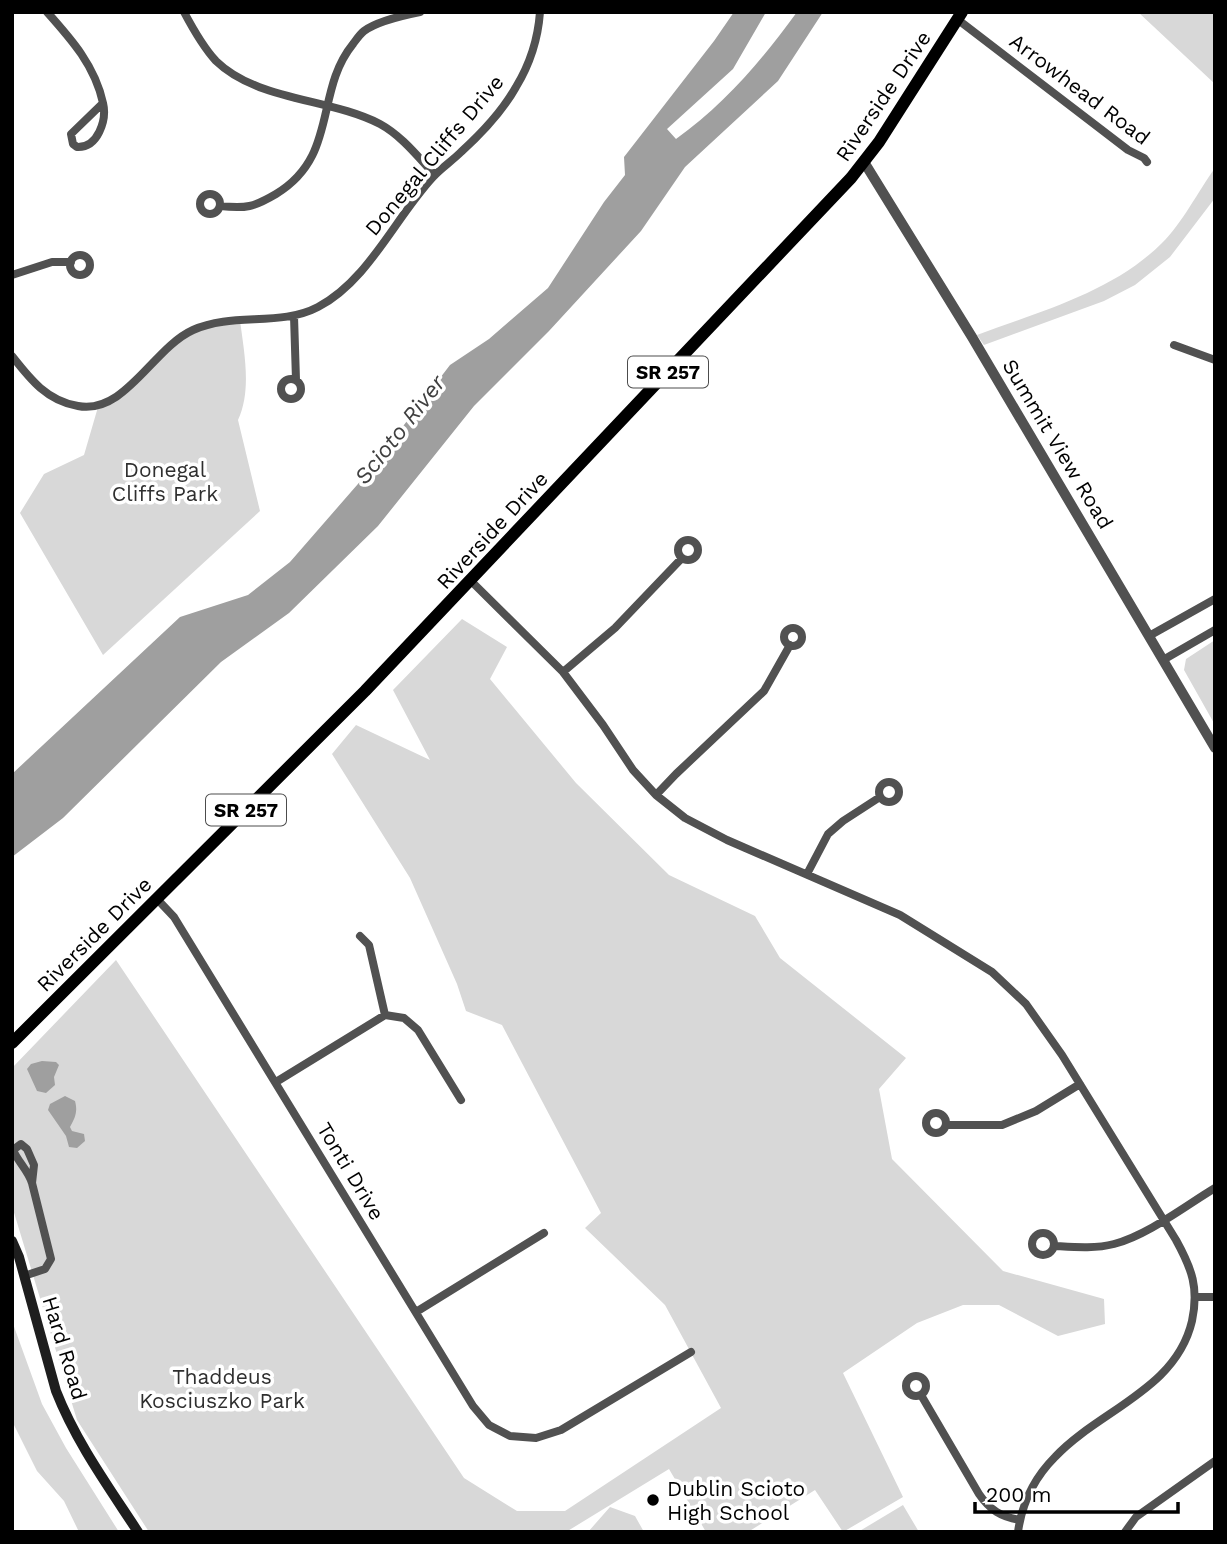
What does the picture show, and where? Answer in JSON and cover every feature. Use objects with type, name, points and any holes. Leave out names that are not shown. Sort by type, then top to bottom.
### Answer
[{"type":"main road","name":"Riverside Drive","points":[[12,1043],[365,691],[864,162],[959,16]]},
{"type":"main road","name":"Hard Road","points":[[12,1241],[64,1410],[82,1445],[138,1532]]},
{"type":"street","points":[[47,12],[78,46],[99,83],[105,111],[103,126],[95,138],[86,145],[77,147],[71,134],[103,103]]},
{"type":"street","points":[[184,12],[198,38],[217,62],[243,79],[270,91],[349,110],[382,125],[409,146],[435,175]]},
{"type":"street","points":[[220,206],[251,208],[285,188],[299,175],[314,154],[339,68],[349,49],[364,31],[404,15],[420,12]]},
{"type":"street","name":"Donegal Cliffs Drive","points":[[12,356],[32,382],[60,401],[80,407],[104,405],[122,393],[162,351],[193,330],[229,321],[294,316],[316,308],[349,284],[435,175],[487,127],[515,89],[531,57],[540,12]]},
{"type":"street","name":"Arrowhead Road","points":[[959,16],[1128,150],[1147,162]]},
{"type":"street","name":"Summit View Road","points":[[864,162],[1215,748]]},
{"type":"street","points":[[12,275],[52,262],[71,262]]},
{"type":"street","points":[[294,316],[298,369],[296,380]]},
{"type":"street","points":[[1174,345],[1215,360]]},
{"type":"street","points":[[563,672],[615,628],[682,558]]},
{"type":"street","points":[[471,581],[563,672],[633,770],[656,795],[696,823],[900,915],[992,972],[1026,1004],[1080,1084],[1191,1267],[1195,1297],[1189,1331],[1173,1363],[1149,1387],[1107,1415],[1055,1456],[1029,1490],[1018,1532]]},
{"type":"street","points":[[1149,636],[1215,599]]},
{"type":"street","points":[[1163,660],[1215,630]]},
{"type":"street","points":[[656,795],[764,691],[790,645]]},
{"type":"street","points":[[807,874],[828,834],[880,797]]},
{"type":"street","name":"Tonti Drive","points":[[157,899],[174,917],[473,1406],[489,1425],[510,1436],[530,1438],[561,1430],[691,1352]]},
{"type":"street","points":[[360,936],[369,946],[385,1015]]},
{"type":"street","points":[[276,1082],[385,1015],[404,1018],[418,1030],[461,1100]]},
{"type":"street","points":[[946,1125],[1002,1125],[1036,1111],[1080,1084]]},
{"type":"street","points":[[24,1276],[44,1269],[51,1259],[33,1183]]},
{"type":"street","points":[[1054,1246],[1114,1245],[1140,1234],[1215,1188]]},
{"type":"street","points":[[416,1312],[544,1233]]},
{"type":"street","points":[[1195,1297],[1215,1297]]},
{"type":"street","points":[[921,1395],[983,1501],[999,1515],[1020,1521]]},
{"type":"street","points":[[1125,1532],[1136,1517],[1215,1461]]},
{"type":"green space","points":[[1138,12],[1215,12],[1215,84]]},
{"type":"green space","points":[[1215,168],[1215,198],[1170,257],[1135,285],[1104,301],[984,345],[977,335],[1075,298],[1121,275],[1143,260],[1176,227]]},
{"type":"green space","name":"Donegal Cliffs Park","points":[[240,320],[246,384],[238,420],[260,511],[103,655],[20,513],[44,474],[84,455],[98,407],[104,405],[193,330]]},
{"type":"green space","name":"Thaddeus Kosciuszko Park","points":[[462,619],[507,647],[490,679],[576,783],[669,875],[755,916],[780,958],[906,1058],[879,1089],[892,1159],[1003,1271],[1104,1299],[1105,1324],[1058,1336],[999,1305],[963,1305],[917,1323],[843,1373],[903,1497],[843,1532],[815,1490],[748,1532],[706,1532],[669,1469],[566,1532],[149,1532],[77,1420],[12,1206],[12,1068],[116,960],[464,1478],[517,1511],[565,1511],[721,1408],[665,1305],[585,1228],[601,1213],[502,1025],[466,1011],[457,984],[410,878],[332,754],[356,725],[430,760],[393,690]]},
{"type":"green space","points":[[1215,640],[1215,725],[1184,670],[1186,659]]},
{"type":"green space","points":[[12,1321],[42,1404],[66,1448],[119,1532],[79,1532],[64,1501],[37,1471],[12,1421]]},
{"type":"green space","points":[[903,1505],[919,1532],[858,1532]]},
{"type":"green space","points":[[610,1507],[635,1516],[644,1532],[588,1532]]},
{"type":"shaded area","points":[[734,12],[766,12],[733,69],[667,129],[676,139],[710,112],[741,81],[797,12],[823,12],[778,81],[685,167],[641,231],[549,331],[474,406],[378,526],[289,613],[221,662],[63,818],[12,857],[12,774],[180,617],[248,595],[290,562],[364,477],[450,365],[489,339],[548,288],[604,202],[625,175],[624,157]]},
{"type":"shaded area","points":[[42,1061],[56,1062],[59,1065],[54,1077],[55,1085],[46,1093],[37,1091],[27,1069],[31,1064]]},
{"type":"shaded area","points":[[65,1096],[75,1101],[76,1105],[76,1115],[70,1127],[72,1131],[84,1134],[85,1141],[77,1148],[69,1147],[66,1136],[48,1110],[50,1104]]},
{"type":"place","name":"Dublin Scioto High School","points":[[653,1500]]},
{"type":"water label","name":"Scioto River","points":[[400,430]]}]
